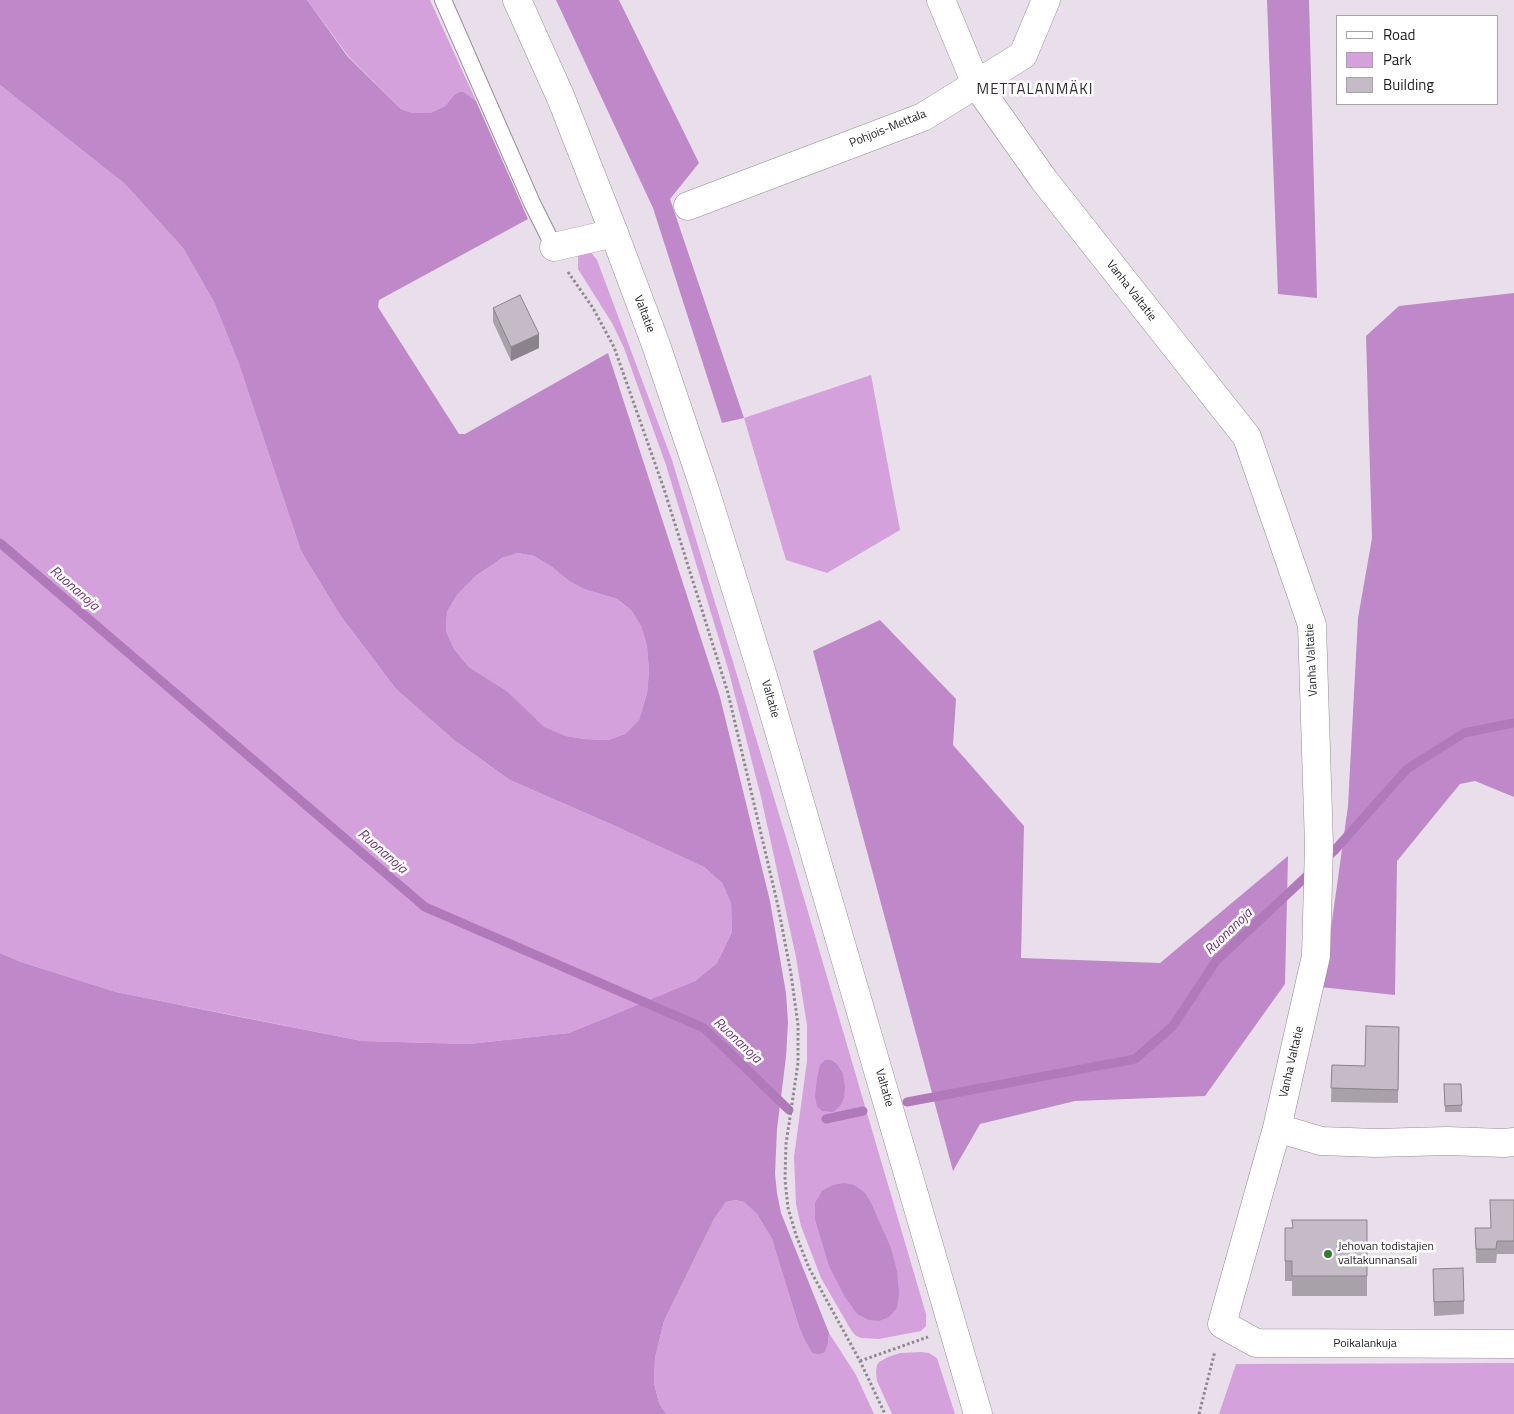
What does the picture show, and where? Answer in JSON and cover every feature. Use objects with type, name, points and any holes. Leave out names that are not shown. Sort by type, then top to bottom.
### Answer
[{"type":"main road","name":"Valtatie","points":[[517,0],[561,98],[614,233],[656,345],[693,454],[746,620],[978,1414]]},
{"type":"main road","name":"Vanha Valtatie","points":[[941,0],[976,84],[1044,180],[1247,437],[1312,625],[1319,845],[1316,956],[1278,1128],[1222,1324]]},
{"type":"main road","name":"Pohjois-Mettala","points":[[688,206],[923,117],[1023,55],[1046,0]]},
{"type":"main road","points":[[554,247],[614,233]]},
{"type":"main road","points":[[1278,1128],[1321,1141],[1376,1143],[1447,1141],[1504,1144],[1514,1142]]},
{"type":"main road","name":"Poikalankuja","points":[[1222,1324],[1256,1344],[1514,1344]]},
{"type":"lane","points":[[443,0],[532,204],[554,247]]},
{"type":"path","points":[[554,247],[569,274],[594,308],[614,346],[664,489],[728,693],[778,906],[791,974],[798,1025],[798,1063],[786,1144],[785,1180],[788,1208],[796,1236],[809,1268],[860,1361],[885,1414]]},
{"type":"path","points":[[1199,1414],[1222,1324]]},
{"type":"path","points":[[860,1361],[954,1328]]},
{"type":"green space","points":[[307,0],[430,0],[476,101],[464,92],[454,95],[445,106],[430,113],[412,113],[401,109],[349,57]]},
{"type":"green space","points":[[0,85],[125,184],[183,248],[214,302],[239,364],[301,551],[340,615],[396,689],[454,740],[510,780],[704,867],[722,883],[731,903],[732,932],[717,963],[695,981],[569,1033],[469,1044],[362,1041],[116,992],[21,962],[0,953]]},
{"type":"green space","points":[[590,251],[597,260],[672,460],[791,854],[926,1314],[926,1326],[921,1331],[879,1339],[861,1338],[855,1335],[821,1278],[801,1226],[796,1204],[794,1157],[807,1061],[807,1025],[796,957],[761,797],[729,672],[666,465],[624,348],[612,323],[578,269],[578,255]]},
{"type":"green space","points":[[871,375],[900,530],[827,573],[786,560],[744,418]]},
{"type":"green space","points":[[518,553],[534,556],[552,567],[569,581],[584,589],[617,599],[631,610],[641,626],[647,646],[649,672],[647,693],[639,720],[625,734],[608,740],[586,739],[566,736],[543,727],[507,691],[469,667],[454,649],[446,631],[447,612],[457,595],[477,575],[502,558]]},
{"type":"green space","points":[[735,1200],[744,1202],[757,1214],[772,1239],[799,1327],[812,1353],[828,1344],[829,1333],[856,1375],[874,1414],[666,1414],[659,1403],[654,1383],[655,1358],[664,1321],[714,1219],[726,1202]]},
{"type":"green space","points":[[900,1353],[929,1353],[937,1358],[955,1414],[892,1414],[877,1381],[877,1365],[888,1357]]},
{"type":"green space","points":[[1514,1363],[1514,1414],[1219,1414],[1236,1364]]},
{"type":"shaded area","points":[[0,0],[307,0],[348,57],[401,109],[412,113],[430,113],[445,106],[454,95],[460,92],[464,92],[476,101],[528,219],[379,300],[378,307],[459,434],[465,434],[608,353],[720,697],[770,901],[786,993],[788,1022],[786,1057],[777,1129],[775,1174],[777,1193],[781,1213],[829,1333],[828,1344],[824,1353],[812,1353],[799,1327],[772,1239],[757,1214],[744,1202],[735,1200],[726,1202],[714,1219],[664,1321],[655,1358],[654,1383],[659,1403],[666,1414],[0,1414],[0,953],[21,962],[116,992],[362,1041],[469,1044],[569,1033],[695,981],[717,963],[732,932],[731,903],[722,883],[704,867],[510,780],[454,740],[396,689],[340,615],[301,551],[239,364],[214,302],[183,248],[125,184],[0,85]],"holes":[[[518,553],[534,556],[552,567],[569,581],[584,589],[617,599],[631,610],[641,626],[647,646],[649,672],[647,693],[639,720],[625,734],[608,740],[585,739],[566,736],[544,727],[507,691],[469,667],[454,649],[446,631],[447,612],[457,595],[477,575],[502,558]]]},
{"type":"shaded area","points":[[556,0],[619,0],[699,163],[670,199],[744,418],[722,423],[653,208]]},
{"type":"shaded area","points":[[1267,0],[1309,0],[1317,298],[1278,294]]},
{"type":"shaded area","points":[[1514,293],[1514,797],[1475,781],[1460,784],[1397,861],[1395,995],[1320,987],[1328,950],[1348,806],[1358,618],[1372,538],[1366,336],[1399,306]]},
{"type":"shaded area","points":[[880,620],[956,699],[953,745],[1024,826],[1021,958],[1160,963],[1288,856],[1285,984],[1205,1096],[1075,1101],[980,1124],[953,1171],[813,651]]},
{"type":"shaded area","points":[[825,1060],[831,1060],[837,1064],[843,1074],[845,1087],[844,1098],[840,1106],[833,1112],[822,1111],[817,1106],[815,1096],[820,1065]]},
{"type":"shaded area","points":[[844,1183],[854,1185],[865,1193],[891,1248],[897,1271],[899,1293],[897,1308],[889,1317],[879,1321],[869,1320],[857,1314],[845,1297],[829,1266],[815,1219],[815,1203],[822,1191],[833,1185]]},
{"type":"building","points":[[520,295],[539,334],[511,347],[493,308]]},
{"type":"building","points":[[1366,1026],[1399,1027],[1398,1090],[1331,1088],[1332,1065],[1365,1066]]},
{"type":"building","points":[[1444,1084],[1461,1084],[1462,1105],[1445,1106]]},
{"type":"building","points":[[1490,1200],[1514,1200],[1514,1241],[1497,1241],[1496,1249],[1476,1249],[1475,1228],[1491,1228]]},
{"type":"building","points":[[1292,1220],[1367,1220],[1367,1276],[1292,1276],[1292,1261],[1285,1261],[1285,1228],[1293,1228]]},
{"type":"building","points":[[1463,1268],[1464,1301],[1434,1302],[1433,1269]]},
{"type":"waterway","name":"Ruonanoja","points":[[0,543],[425,907],[704,1028],[789,1110]]},
{"type":"waterway","name":"Ruonanoja","points":[[1324,860],[1407,769],[1464,733],[1514,723]]},
{"type":"waterway","name":"Ruonanoja","points":[[907,1102],[1135,1059],[1173,1026],[1216,961],[1312,871]]},
{"type":"waterway","name":"Ruonanoja","points":[[826,1119],[863,1111]]},
{"type":"place","name":"Jehovan todistajien valtakunnansali","points":[[1328,1254]]},
{"type":"district","name":"METTALANMÄKI","points":[[1035,90]]}]
